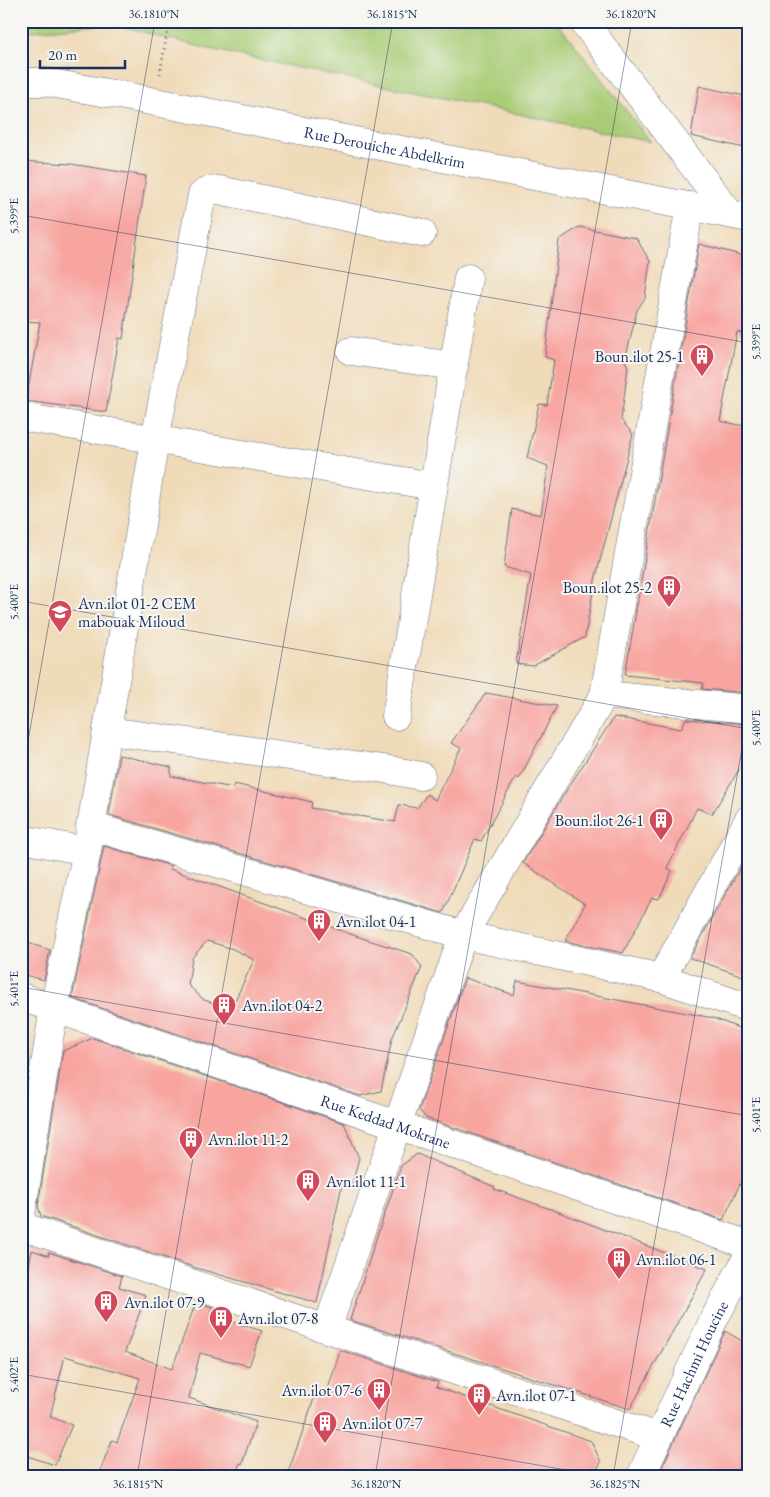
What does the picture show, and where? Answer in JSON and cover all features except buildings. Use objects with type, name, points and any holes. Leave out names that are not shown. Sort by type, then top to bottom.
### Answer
[{"type":"street","points":[[583,21],[739,216]]},
{"type":"street","name":"Rue Derouiche Abdelkrim","points":[[21,82],[45,82],[155,102],[739,216]]},
{"type":"street","points":[[21,1215],[54,1008],[89,839],[155,440],[202,195],[207,191],[219,190],[422,233]]},
{"type":"street","points":[[327,1329],[462,935],[604,695],[690,206]]},
{"type":"street","points":[[396,716],[432,486],[468,278]]},
{"type":"street","points":[[351,351],[454,366]]},
{"type":"street","points":[[21,417],[432,486]]},
{"type":"street","points":[[604,695],[749,708]]},
{"type":"street","points":[[108,731],[375,767],[421,776]]},
{"type":"street","points":[[661,978],[749,819]]},
{"type":"street","points":[[21,839],[89,839],[462,935],[661,978],[749,1008]]},
{"type":"street","name":"Rue Keddad Mokrane","points":[[21,997],[749,1245]]},
{"type":"street","points":[[21,1226],[327,1329],[659,1437]]},
{"type":"street","name":"Rue Hachmi Houcine","points":[[641,1476],[712,1323],[749,1254]]},
{"type":"path","points":[[155,102],[169,21]]},
{"type":"green space","points":[[21,21],[556,21],[651,142],[209,49],[112,24],[21,32]]},
{"type":"place","name":"Boun.ilot 25-1","points":[[702,377]]},
{"type":"place","name":"Boun.ilot 25-2","points":[[669,608]]},
{"type":"place","name":"Avn.ilot 01-2 CEM mabouak Miloud","points":[[60,633]]},
{"type":"place","name":"Boun.ilot 26-1","points":[[661,841]]},
{"type":"place","name":"Avn.ilot 04-1","points":[[319,942]]},
{"type":"place","name":"Avn.ilot 04-2","points":[[224,1026]]},
{"type":"place","name":"Avn.ilot 11-2","points":[[191,1160]]},
{"type":"place","name":"Avn.ilot 11-1","points":[[308,1202]]},
{"type":"place","name":"Avn.ilot 06-1","points":[[619,1280]]},
{"type":"place","name":"Avn.ilot 07-9","points":[[106,1323]]},
{"type":"place","name":"Avn.ilot 07-8","points":[[221,1339]]},
{"type":"place","name":"Avn.ilot 07-6","points":[[379,1411]]},
{"type":"place","name":"Avn.ilot 07-1","points":[[479,1416]]},
{"type":"place","name":"Avn.ilot 07-7","points":[[325,1444]]}]
